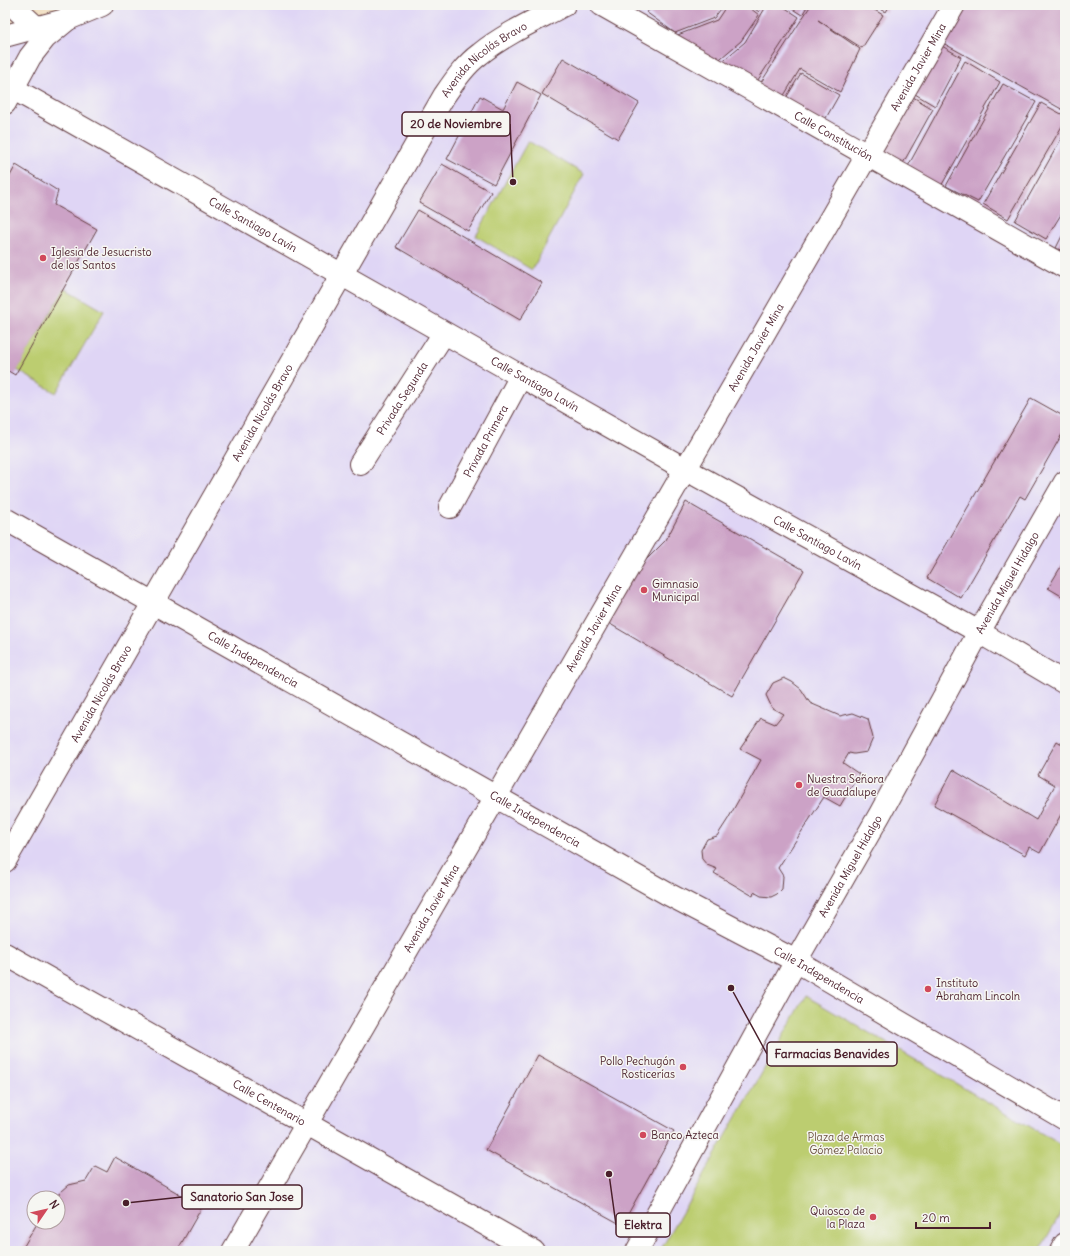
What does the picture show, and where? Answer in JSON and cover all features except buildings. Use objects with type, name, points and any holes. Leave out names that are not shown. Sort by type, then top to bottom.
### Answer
[{"type":"street","points":[[12,5],[36,28]]},
{"type":"street","points":[[5,36],[68,19],[102,5]]},
{"type":"street","name":"Avenida Nicolás Bravo","points":[[5,861],[340,274],[444,96],[460,72],[480,54],[505,37],[564,5]]},
{"type":"street","name":"Calle Constitución","points":[[602,5],[1065,267]]},
{"type":"street","name":"Avenida Javier Mina","points":[[233,1251],[954,5]]},
{"type":"street","points":[[8,92],[30,57],[45,38],[68,19]]},
{"type":"street","name":"Calle Santiago Lavín","points":[[8,92],[340,274],[685,469],[979,632],[1065,683]]},
{"type":"street","name":"Privada Segunda","points":[[360,464],[444,333]]},
{"type":"street","name":"Privada Primera","points":[[450,507],[521,376]]},
{"type":"street","name":"Avenida Miguel Hidalgo","points":[[637,1251],[796,962],[880,814],[979,632],[1065,482]]},
{"type":"street","name":"Calle Independencia","points":[[5,519],[666,892],[796,962],[1065,1120]]},
{"type":"street","name":"Calle Centenario","points":[[5,954],[533,1251]]},
{"type":"street","points":[[1061,1251],[1065,1244]]},
{"type":"shaded area","points":[[119,5],[1065,5],[1065,1251],[5,1251],[5,42]]},
{"type":"green space","points":[[528,141],[584,174],[532,270],[476,236]]},
{"type":"green space","points":[[65,288],[104,311],[56,393],[17,370]]},
{"type":"green space","name":"Plaza de Armas Gómez Palacio","points":[[806,996],[1065,1147],[1065,1206],[1039,1251],[660,1251]]},
{"type":"place","name":"20 de Noviembre","points":[[513,182]]},
{"type":"place","name":"Iglesia de Jesucristo de los Santos","points":[[43,258]]},
{"type":"place","name":"Gimnasio Municipal","points":[[644,590]]},
{"type":"place","name":"Nuestra Señora de Guadalupe","points":[[799,785]]},
{"type":"place","name":"Farmacias Benavides","points":[[731,988]]},
{"type":"place","name":"Instituto Abraham Lincoln","points":[[928,989]]},
{"type":"place","name":"Pollo Pechugón Rosticerías","points":[[683,1067]]},
{"type":"place","name":"Banco Azteca","points":[[643,1135]]},
{"type":"place","name":"Elektra","points":[[609,1174]]},
{"type":"place","name":"Sanatorio San Jose","points":[[126,1203]]},
{"type":"place","name":"Quiosco de la Plaza","points":[[873,1217]]}]
